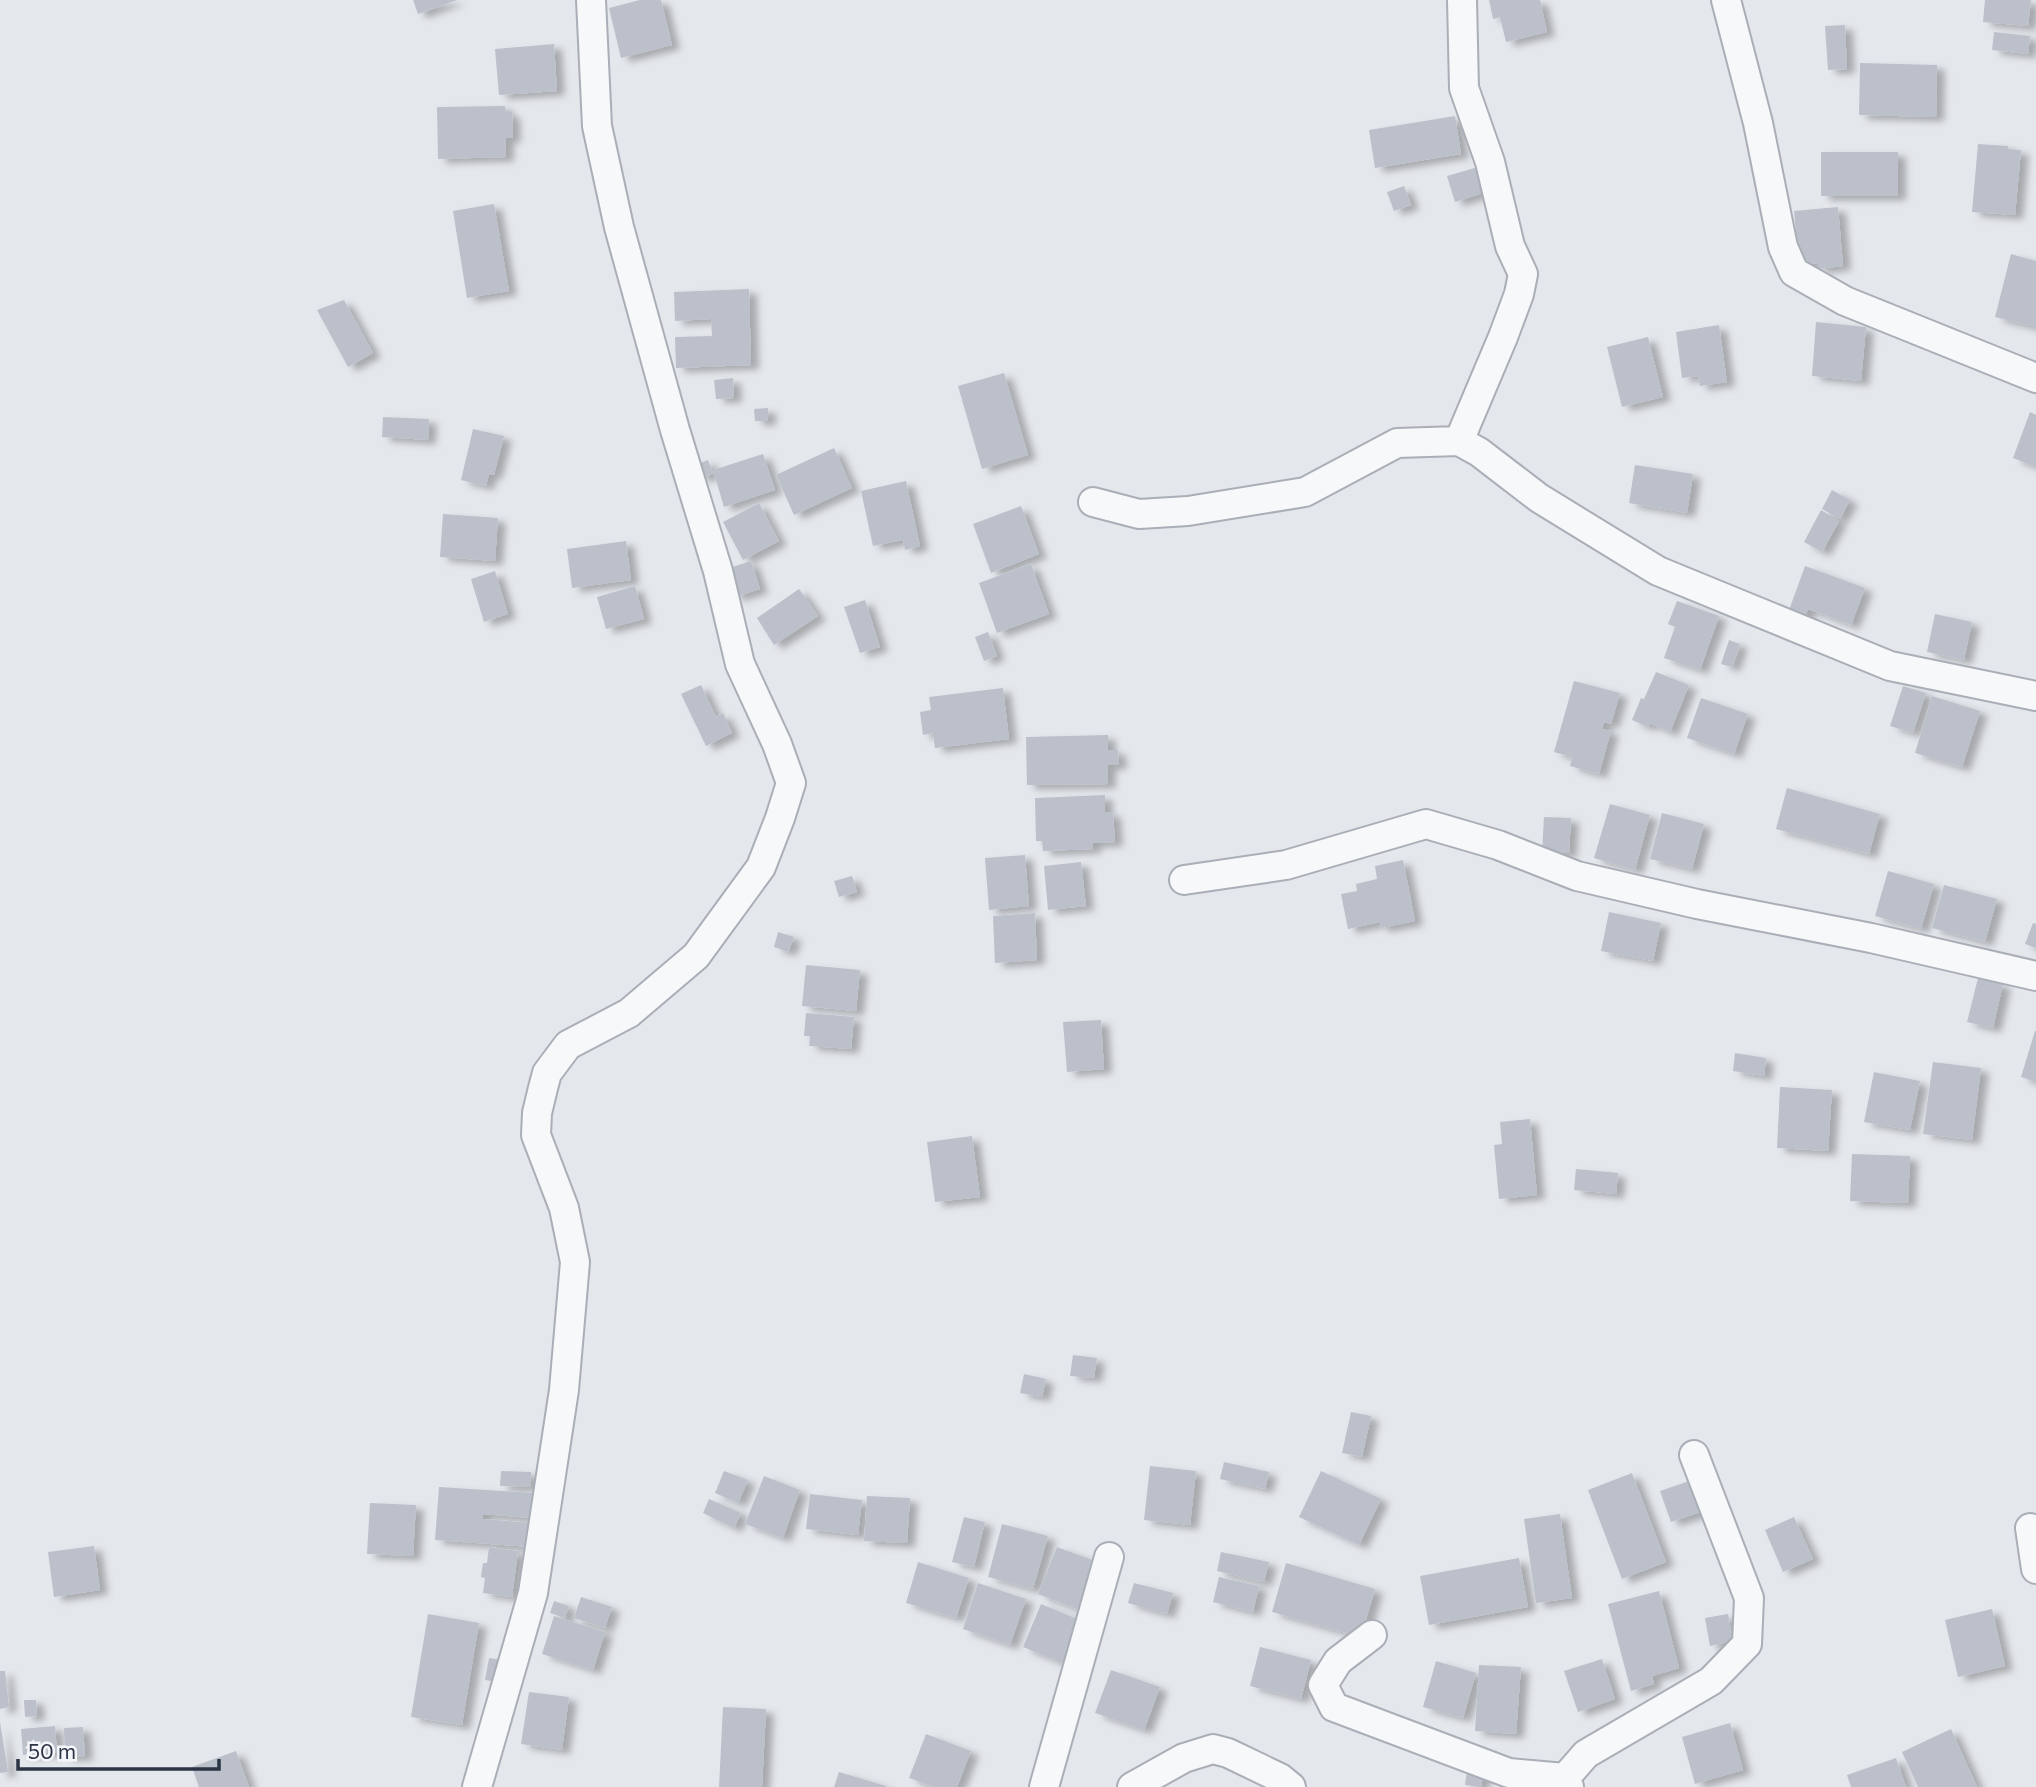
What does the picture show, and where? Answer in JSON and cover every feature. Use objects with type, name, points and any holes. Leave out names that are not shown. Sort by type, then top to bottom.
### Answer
[{"type":"street","points":[[477,1787],[533,1594],[564,1390],[575,1262],[564,1208],[536,1136],[542,1088],[547,1073],[568,1045],[629,1013],[696,956],[761,867],[791,783],[772,731],[740,664],[718,571],[675,430],[619,227],[597,126],[591,0]]},
{"type":"street","points":[[1459,441],[1503,337],[1519,294],[1523,274],[1510,246],[1490,162],[1464,88],[1462,0]]},
{"type":"street","points":[[1726,0],[1758,123],[1783,247],[1794,272],[1845,301],[2036,378]]},
{"type":"street","points":[[1093,502],[1139,514],[1188,511],[1305,492],[1397,443],[1459,441],[1479,452],[1539,498],[1658,571],[1891,666],[2036,696]]},
{"type":"street","points":[[1184,880],[1286,865],[1426,824],[1498,845],[1577,876],[2036,976]]},
{"type":"street","points":[[1372,1635],[1338,1661],[1323,1685],[1334,1707],[1509,1773],[1567,1782],[1586,1754],[1711,1681],[1747,1644],[1749,1598],[1694,1455]]},
{"type":"street","points":[[2030,1528],[2036,1569]]},
{"type":"street","points":[[1044,1787],[1109,1557]]},
{"type":"street","points":[[1132,1787],[1184,1758],[1213,1749],[1228,1753],[1280,1778],[1291,1787]]},
{"type":"building","points":[[413,0],[457,0],[418,14]]},
{"type":"building","points":[[640,0],[661,0],[672,45],[621,58],[609,8]]},
{"type":"building","points":[[1489,0],[1540,0],[1547,32],[1506,42],[1500,17],[1493,19]]},
{"type":"building","points":[[1985,0],[2031,0],[2028,26],[1983,22]]},
{"type":"building","points":[[1845,25],[1847,69],[1828,70],[1825,26]]},
{"type":"building","points":[[1994,32],[2030,36],[2028,54],[1992,50]]},
{"type":"building","points":[[554,44],[557,91],[499,95],[495,49]]},
{"type":"building","points":[[1860,63],[1937,65],[1936,117],[1859,115]]},
{"type":"building","points":[[505,106],[506,113],[512,113],[513,138],[506,138],[506,157],[438,159],[437,107]]},
{"type":"building","points":[[1455,116],[1461,154],[1375,168],[1369,130]]},
{"type":"building","points":[[1978,144],[2008,146],[2008,149],[2021,150],[2015,215],[1972,212]]},
{"type":"building","points":[[1821,152],[1898,152],[1898,196],[1821,196]]},
{"type":"building","points":[[1485,165],[1492,190],[1455,202],[1447,176]]},
{"type":"building","points":[[1404,186],[1411,205],[1394,211],[1387,192]]},
{"type":"building","points":[[494,204],[509,291],[467,298],[453,211]]},
{"type":"building","points":[[1838,207],[1843,266],[1818,269],[1818,263],[1799,265],[1794,211]]},
{"type":"building","points":[[2011,254],[2036,261],[2036,327],[1995,317]]},
{"type":"building","points":[[749,289],[751,365],[676,368],[675,337],[712,336],[711,319],[675,321],[674,292]]},
{"type":"building","points":[[344,300],[373,353],[348,367],[317,310]]},
{"type":"building","points":[[1816,322],[1866,327],[1861,381],[1812,376]]},
{"type":"building","points":[[1719,325],[1727,382],[1700,386],[1698,376],[1682,378],[1676,332]]},
{"type":"building","points":[[1648,337],[1663,397],[1622,407],[1607,347]]},
{"type":"building","points":[[1004,373],[1028,455],[982,469],[958,386]]},
{"type":"building","points":[[733,378],[734,398],[716,399],[714,380]]},
{"type":"building","points":[[768,408],[768,421],[755,421],[754,409]]},
{"type":"building","points":[[2030,412],[2036,415],[2036,467],[2013,458]]},
{"type":"building","points":[[383,417],[429,419],[428,440],[382,437]]},
{"type":"building","points":[[473,429],[504,436],[494,475],[489,474],[486,486],[461,480]]},
{"type":"building","points":[[834,448],[852,488],[794,515],[776,475]]},
{"type":"building","points":[[763,454],[775,490],[724,507],[713,470]]},
{"type":"building","points":[[708,460],[713,474],[700,478],[695,465]]},
{"type":"building","points":[[1635,465],[1693,474],[1687,513],[1629,503]]},
{"type":"building","points":[[906,481],[920,546],[905,550],[903,540],[873,546],[861,491]]},
{"type":"building","points":[[1832,490],[1850,500],[1840,519],[1822,509]]},
{"type":"building","points":[[759,503],[779,541],[743,560],[723,522]]},
{"type":"building","points":[[1021,506],[1039,554],[991,573],[973,524]]},
{"type":"building","points":[[1821,510],[1839,521],[1822,552],[1804,542]]},
{"type":"building","points":[[443,514],[498,518],[495,561],[440,557]]},
{"type":"building","points":[[626,541],[631,580],[572,588],[567,549]]},
{"type":"building","points":[[751,561],[760,589],[735,597],[726,569]]},
{"type":"building","points":[[1031,564],[1049,614],[997,633],[979,583]]},
{"type":"building","points":[[1805,566],[1865,588],[1851,625],[1808,609],[1804,619],[1788,613]]},
{"type":"building","points":[[495,571],[508,614],[484,622],[471,579]]},
{"type":"building","points":[[635,586],[644,619],[606,629],[597,597]]},
{"type":"building","points":[[799,589],[818,616],[774,645],[757,618]]},
{"type":"building","points":[[865,600],[880,647],[860,653],[844,607]]},
{"type":"building","points":[[1677,601],[1719,616],[1700,670],[1664,658],[1675,627],[1668,624]]},
{"type":"building","points":[[1935,614],[1972,622],[1964,660],[1927,652]]},
{"type":"building","points":[[988,632],[997,656],[984,661],[975,637]]},
{"type":"building","points":[[1729,640],[1740,644],[1732,667],[1721,664]]},
{"type":"building","points":[[1656,672],[1689,685],[1670,732],[1649,723],[1648,727],[1632,720]]},
{"type":"building","points":[[1574,681],[1620,693],[1611,724],[1604,722],[1602,729],[1611,731],[1599,774],[1570,766],[1572,757],[1554,752]]},
{"type":"building","points":[[701,685],[716,717],[723,713],[732,733],[706,746],[681,694]]},
{"type":"building","points":[[1903,686],[1926,693],[1913,733],[1890,726]]},
{"type":"building","points":[[1003,688],[1009,739],[935,748],[933,733],[923,735],[920,712],[931,710],[929,697]]},
{"type":"building","points":[[1932,696],[1980,711],[1962,767],[1915,753]]},
{"type":"building","points":[[1701,698],[1748,714],[1734,754],[1687,738]]},
{"type":"building","points":[[1108,735],[1108,750],[1118,750],[1119,765],[1108,765],[1108,784],[1027,785],[1026,737]]},
{"type":"building","points":[[1787,788],[1880,814],[1869,854],[1776,829]]},
{"type":"building","points":[[1105,795],[1105,813],[1113,812],[1115,842],[1093,843],[1093,849],[1043,851],[1042,841],[1036,841],[1035,798]]},
{"type":"building","points":[[1610,804],[1650,815],[1635,870],[1594,858]]},
{"type":"building","points":[[1662,813],[1704,824],[1692,869],[1650,859]]},
{"type":"building","points":[[1544,817],[1571,818],[1569,853],[1542,852]]},
{"type":"building","points":[[1025,855],[1029,906],[989,910],[985,858]]},
{"type":"building","points":[[1403,860],[1415,921],[1381,928],[1380,922],[1348,929],[1341,894],[1357,891],[1356,884],[1377,879],[1375,866]]},
{"type":"building","points":[[1081,862],[1086,906],[1048,910],[1044,866]]},
{"type":"building","points":[[1888,871],[1934,884],[1921,929],[1875,916]]},
{"type":"building","points":[[852,876],[857,892],[839,897],[834,881]]},
{"type":"building","points":[[1944,885],[1997,899],[1985,942],[1932,928]]},
{"type":"building","points":[[1609,912],[1661,923],[1653,961],[1601,951]]},
{"type":"building","points":[[1035,913],[1037,960],[995,963],[993,916]]},
{"type":"building","points":[[2033,923],[2036,924],[2036,948],[2025,944]]},
{"type":"building","points":[[778,932],[794,937],[788,952],[774,947]]},
{"type":"building","points":[[806,965],[860,970],[856,1011],[802,1006]]},
{"type":"building","points":[[1978,978],[2003,984],[1993,1028],[1967,1022]]},
{"type":"building","points":[[806,1013],[854,1017],[851,1049],[809,1046],[810,1036],[804,1036]]},
{"type":"building","points":[[1101,1020],[1104,1069],[1067,1072],[1063,1022]]},
{"type":"building","points":[[2036,1031],[2036,1082],[2021,1077]]},
{"type":"building","points":[[1735,1053],[1766,1058],[1764,1076],[1733,1071]]},
{"type":"building","points":[[1933,1062],[1981,1068],[1972,1140],[1923,1134]]},
{"type":"building","points":[[1874,1072],[1920,1081],[1910,1130],[1864,1122]]},
{"type":"building","points":[[1780,1087],[1832,1090],[1828,1151],[1777,1148]]},
{"type":"building","points":[[1530,1119],[1537,1195],[1499,1199],[1494,1145],[1502,1144],[1500,1122]]},
{"type":"building","points":[[972,1136],[980,1197],[935,1202],[927,1142]]},
{"type":"building","points":[[1852,1154],[1910,1156],[1908,1203],[1850,1201]]},
{"type":"building","points":[[1576,1169],[1618,1173],[1616,1194],[1574,1190]]},
{"type":"building","points":[[1073,1355],[1097,1358],[1094,1378],[1070,1376]]},
{"type":"building","points":[[1024,1374],[1046,1379],[1042,1397],[1020,1393]]},
{"type":"building","points":[[1351,1412],[1371,1416],[1362,1457],[1342,1453]]},
{"type":"building","points":[[1224,1462],[1269,1472],[1265,1489],[1220,1479]]},
{"type":"building","points":[[1150,1466],[1196,1471],[1190,1525],[1144,1520]]},
{"type":"building","points":[[501,1471],[531,1472],[531,1487],[500,1486]]},
{"type":"building","points":[[724,1471],[748,1480],[738,1503],[715,1493]]},
{"type":"building","points":[[1321,1471],[1381,1499],[1359,1545],[1299,1517]]},
{"type":"building","points":[[1632,1473],[1666,1562],[1622,1579],[1588,1490]]},
{"type":"building","points":[[764,1476],[800,1490],[783,1538],[745,1524]]},
{"type":"building","points":[[1698,1478],[1709,1509],[1671,1522],[1660,1491]]},
{"type":"building","points":[[439,1487],[534,1493],[532,1518],[483,1514],[482,1519],[533,1523],[532,1547],[435,1540]]},
{"type":"building","points":[[810,1494],[862,1500],[858,1535],[806,1529]]},
{"type":"building","points":[[867,1496],[910,1498],[907,1543],[864,1541]]},
{"type":"building","points":[[709,1499],[741,1513],[734,1528],[703,1513]]},
{"type":"building","points":[[370,1503],[416,1505],[413,1556],[367,1554]]},
{"type":"building","points":[[1560,1514],[1572,1598],[1536,1603],[1524,1519]]},
{"type":"building","points":[[964,1517],[985,1522],[974,1567],[952,1562]]},
{"type":"building","points":[[1794,1517],[1813,1559],[1783,1572],[1765,1530]]},
{"type":"building","points":[[1002,1524],[1048,1536],[1033,1589],[988,1577]]},
{"type":"building","points":[[94,1546],[100,1590],[54,1597],[48,1552]]},
{"type":"building","points":[[489,1547],[518,1551],[512,1597],[483,1593],[485,1578],[481,1577],[483,1563],[487,1563]]},
{"type":"building","points":[[1057,1547],[1106,1565],[1087,1613],[1038,1594]]},
{"type":"building","points":[[1221,1552],[1269,1562],[1264,1582],[1217,1571]]},
{"type":"building","points":[[1519,1558],[1528,1607],[1429,1625],[1420,1576]]},
{"type":"building","points":[[918,1562],[969,1578],[956,1618],[906,1603]]},
{"type":"building","points":[[1286,1563],[1375,1589],[1361,1637],[1272,1612]]},
{"type":"building","points":[[1219,1577],[1259,1586],[1253,1612],[1213,1602]]},
{"type":"building","points":[[978,1583],[1026,1599],[1010,1645],[963,1629]]},
{"type":"building","points":[[1134,1583],[1173,1593],[1167,1614],[1128,1603]]},
{"type":"building","points":[[1659,1591],[1679,1668],[1652,1676],[1654,1684],[1631,1691],[1608,1604]]},
{"type":"building","points":[[581,1597],[612,1607],[605,1628],[574,1618]]},
{"type":"building","points":[[554,1601],[569,1606],[565,1618],[550,1613]]},
{"type":"building","points":[[1041,1604],[1089,1624],[1071,1667],[1023,1647]]},
{"type":"building","points":[[1992,1609],[2005,1666],[1958,1677],[1945,1620]]},
{"type":"building","points":[[428,1614],[479,1623],[462,1725],[411,1717]]},
{"type":"building","points":[[1728,1614],[1733,1641],[1710,1646],[1705,1618]]},
{"type":"building","points":[[554,1616],[605,1632],[593,1670],[542,1654]]},
{"type":"building","points":[[1260,1647],[1311,1660],[1301,1699],[1250,1686]]},
{"type":"building","points":[[489,1658],[503,1660],[498,1682],[485,1680]]},
{"type":"building","points":[[1602,1659],[1615,1699],[1578,1712],[1564,1671]]},
{"type":"building","points":[[1436,1661],[1476,1673],[1463,1718],[1423,1707]]},
{"type":"building","points":[[1479,1665],[1521,1667],[1516,1734],[1475,1731]]},
{"type":"building","points":[[1111,1670],[1160,1687],[1144,1730],[1095,1713]]},
{"type":"building","points":[[0,1671],[5,1671],[9,1707],[0,1709]]},
{"type":"building","points":[[529,1692],[569,1697],[562,1750],[521,1744]]},
{"type":"building","points":[[24,1700],[36,1700],[37,1716],[25,1717]]},
{"type":"building","points":[[723,1707],[766,1709],[762,1787],[719,1787]]},
{"type":"building","points":[[0,1722],[8,1772],[0,1773]]},
{"type":"building","points":[[1730,1723],[1743,1770],[1695,1784],[1682,1737]]},
{"type":"building","points":[[55,1726],[57,1752],[23,1755],[21,1729]]},
{"type":"building","points":[[83,1727],[85,1756],[65,1757],[64,1728]]},
{"type":"building","points":[[1951,1729],[1977,1787],[1918,1787],[1902,1752]]},
{"type":"building","points":[[926,1734],[971,1751],[957,1787],[934,1787],[909,1778]]},
{"type":"building","points":[[236,1751],[249,1787],[199,1787],[192,1767]]},
{"type":"building","points":[[1896,1758],[1906,1787],[1851,1787],[1847,1775]]},
{"type":"building","points":[[1468,1764],[1485,1767],[1481,1787],[1465,1785]]},
{"type":"building","points":[[839,1772],[886,1786],[886,1787],[834,1787]]}]
